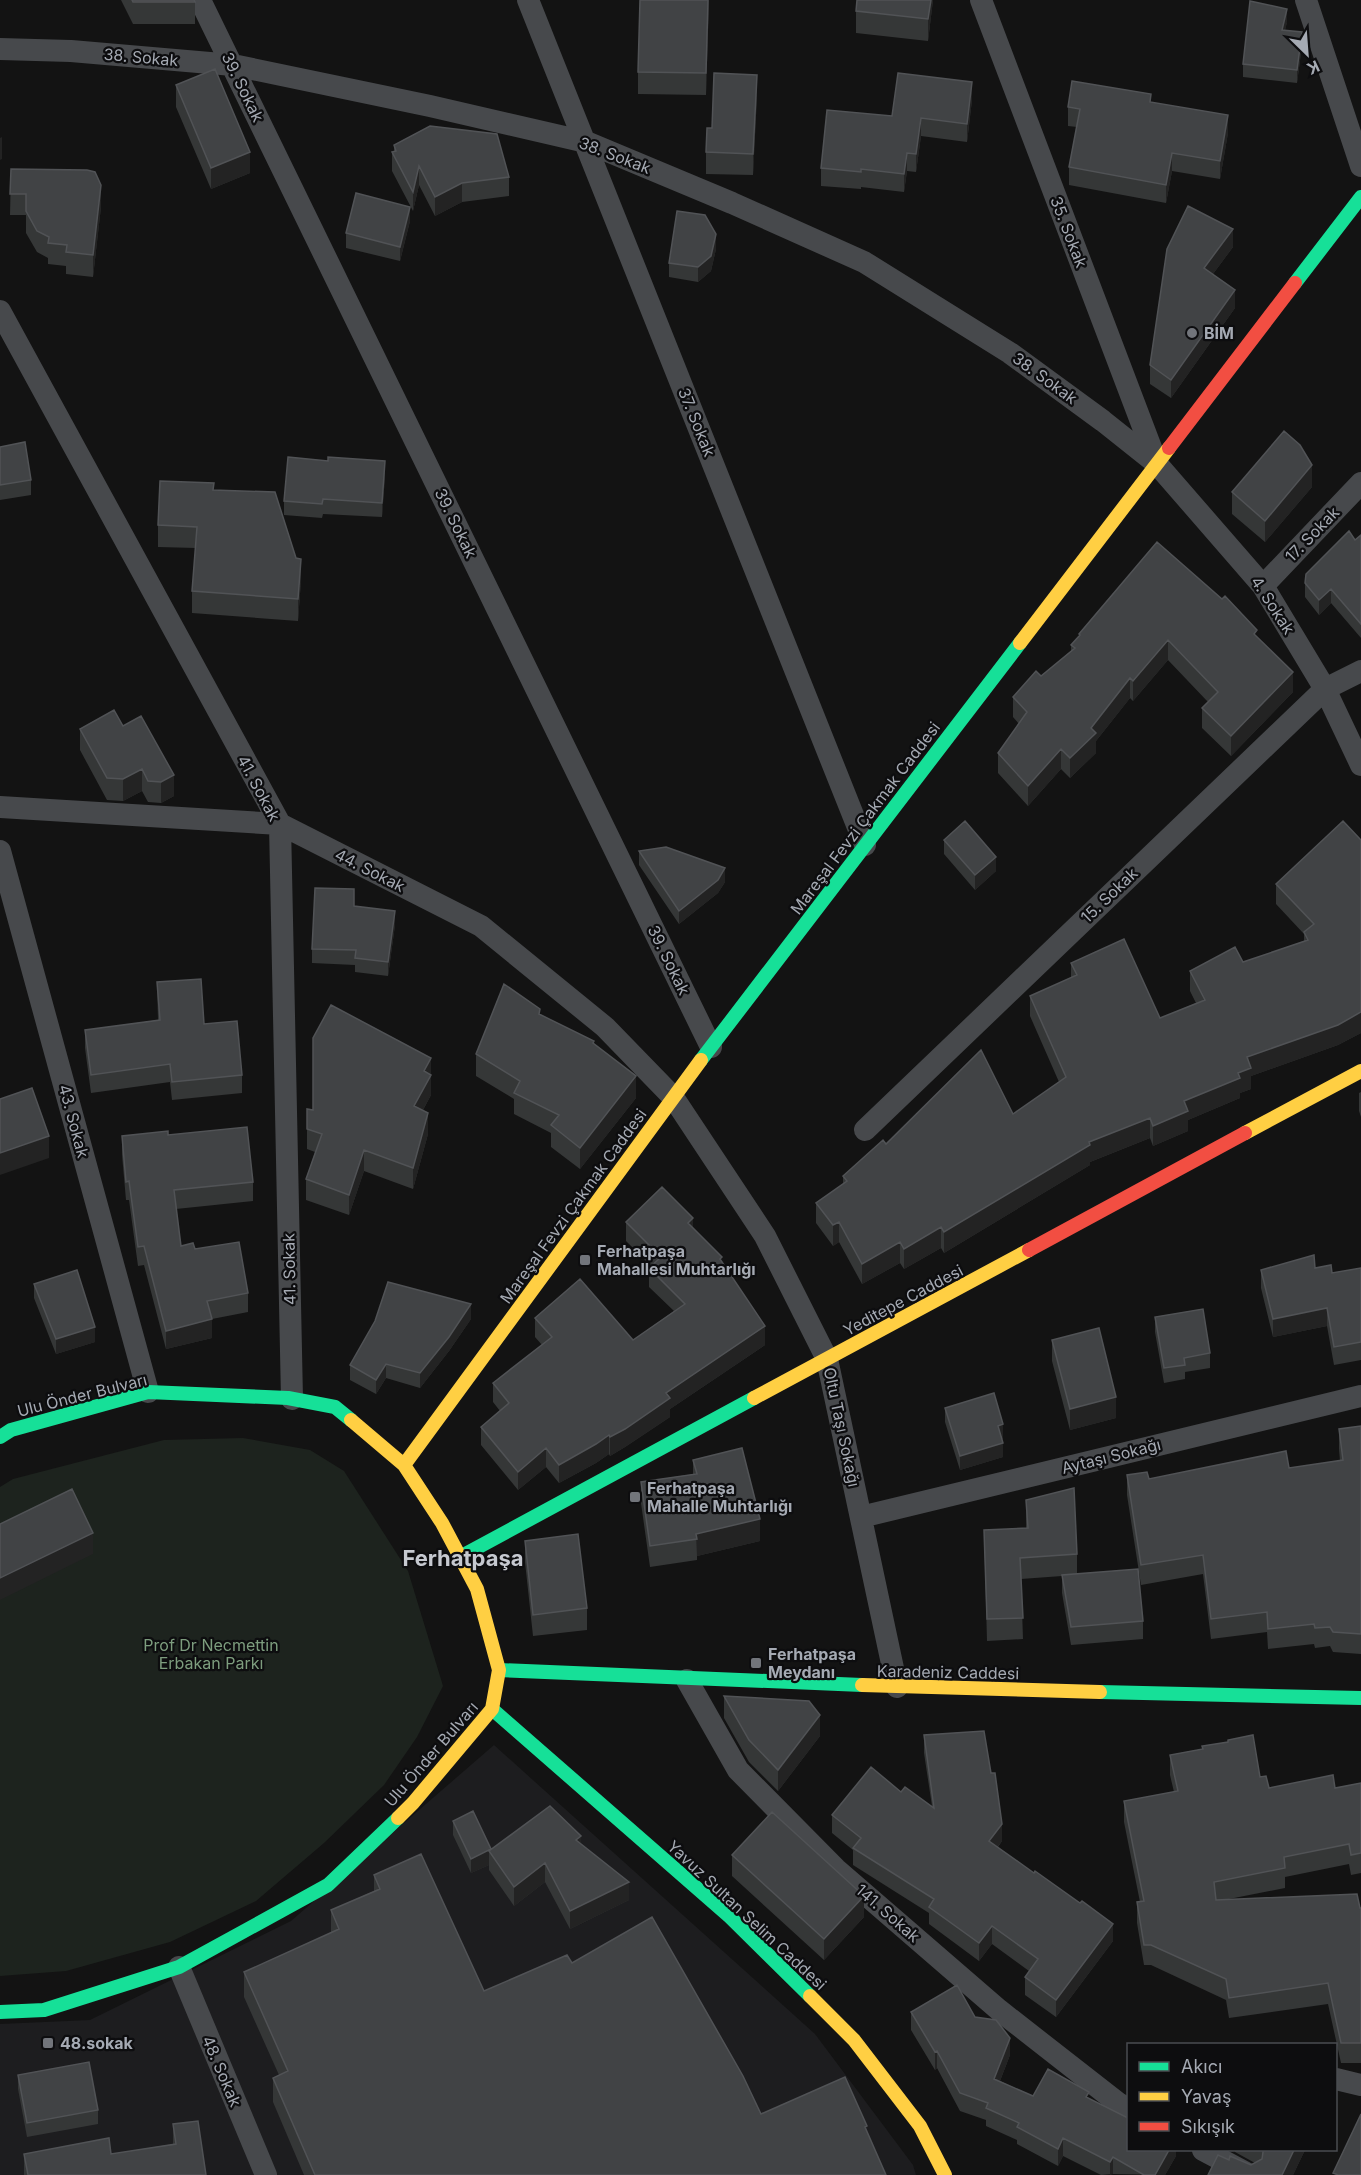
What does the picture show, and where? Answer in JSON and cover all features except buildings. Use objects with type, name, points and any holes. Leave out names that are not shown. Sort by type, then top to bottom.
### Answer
[{"type":"street","name":"39. Sokak","points":[[200,0],[711,1047]]},
{"type":"street","name":"37. Sokak","points":[[528,0],[865,845]]},
{"type":"street","name":"35. Sokak","points":[[981,0],[1157,464]]},
{"type":"street","points":[[1306,0],[1361,166]]},
{"type":"street","name":"38. Sokak","points":[[0,50],[71,51],[232,65],[430,106],[586,142],[732,203],[864,262],[1010,353],[1157,464]]},
{"type":"street","name":"Mareşal Fevzi Çakmak Caddesi","points":[[404,1465],[673,1097],[1361,197]]},
{"type":"street","name":"41. Sokak","points":[[0,311],[280,824],[292,1399]]},
{"type":"street","name":"4. Sokak","points":[[1157,464],[1263,586],[1325,689],[1361,765]]},
{"type":"street","name":"17. Sokak","points":[[1263,586],[1361,483]]},
{"type":"street","name":"15. Sokak","points":[[865,1130],[1325,689],[1361,671]]},
{"type":"street","name":"44. Sokak","points":[[0,807],[280,824],[481,926],[605,1027],[673,1097]]},
{"type":"street","name":"43. Sokak","points":[[0,851],[148,1392]]},
{"type":"street","name":"Yeditepe Caddesi","points":[[460,1557],[1361,1071]]},
{"type":"street","name":"Oltu Taşı Sokağı","points":[[673,1097],[765,1236],[827,1359],[897,1687]]},
{"type":"street","name":"Ulu Önder Bulvarı","points":[[0,2012],[44,2010],[179,1966],[328,1885],[413,1803],[492,1709],[499,1670],[477,1589],[442,1523],[404,1465],[335,1407],[292,1399],[148,1392],[6,1429]]},
{"type":"street","name":"Aytaşı Sokağı","points":[[861,1517],[1361,1396]]},
{"type":"street","name":"Karadeniz Caddesi","points":[[499,1670],[687,1680],[897,1687],[1361,1698]]},
{"type":"street","name":"141. Sokak","points":[[687,1680],[738,1770],[836,1869],[999,2010],[1125,2103]]},
{"type":"street","name":"Yavuz Sultan Selim Caddesi","points":[[492,1709],[730,1917],[854,2040],[920,2126],[945,2175]]},
{"type":"street","name":"48. Sokak","points":[[179,1966],[266,2175]]},
{"type":"street","points":[[1337,2079],[1361,2085]]},
{"type":"street","points":[[1205,2151],[1250,2175]]},
{"type":"shaded area","points":[[494,1745],[815,2034],[913,2165],[916,2175],[0,2175],[0,2024],[90,2020],[291,1921]]},
{"type":"green space","name":"Prof Dr Necmettin Erbakan Parkı","points":[[243,1438],[310,1450],[344,1471],[408,1571],[443,1686],[417,1737],[384,1785],[324,1843],[256,1901],[170,1942],[66,1971],[0,1976],[0,1487],[13,1479],[164,1440]]},
{"type":"traffic: fast","points":[[1295,283],[1361,197]]},
{"type":"traffic: fast","points":[[701,1060],[1020,643]]},
{"type":"traffic: fast","points":[[0,1437],[11,1430],[148,1392],[288,1398],[335,1407],[351,1420]]},
{"type":"traffic: fast","points":[[460,1557],[754,1398]]},
{"type":"traffic: fast","points":[[499,1670],[862,1685]]},
{"type":"traffic: fast","points":[[1100,1692],[1361,1698]]},
{"type":"traffic: fast","points":[[492,1709],[730,1917],[810,1996]]},
{"type":"traffic: fast","points":[[0,2012],[44,2010],[179,1967],[328,1885],[398,1818]]},
{"type":"traffic: slow","points":[[1020,643],[1169,448]]},
{"type":"traffic: slow","points":[[404,1465],[701,1060]]},
{"type":"traffic: slow","points":[[1245,1133],[1361,1071]]},
{"type":"traffic: slow","points":[[754,1398],[1029,1250]]},
{"type":"traffic: slow","points":[[351,1420],[404,1465],[442,1523],[477,1589],[499,1670],[492,1709],[398,1818]]},
{"type":"traffic: slow","points":[[862,1685],[1100,1692]]},
{"type":"traffic: slow","points":[[810,1996],[854,2040],[920,2126],[945,2175]]},
{"type":"traffic: jam","points":[[1169,448],[1295,283]]},
{"type":"traffic: jam","points":[[1029,1250],[1245,1133]]},
{"type":"place","name":"BİM","points":[[1192,333]]},
{"type":"place","name":"Ferhatpaşa Mahallesi Muhtarlığı","points":[[585,1260]]},
{"type":"place","name":"Ferhatpaşa Mahalle Muhtarlığı","points":[[635,1497]]},
{"type":"place","name":"Ferhatpaşa Meydanı","points":[[756,1663]]},
{"type":"place","name":"48.sokak","points":[[48,2043]]},
{"type":"district","name":"Ferhatpaşa","points":[[463,1558]]}]
